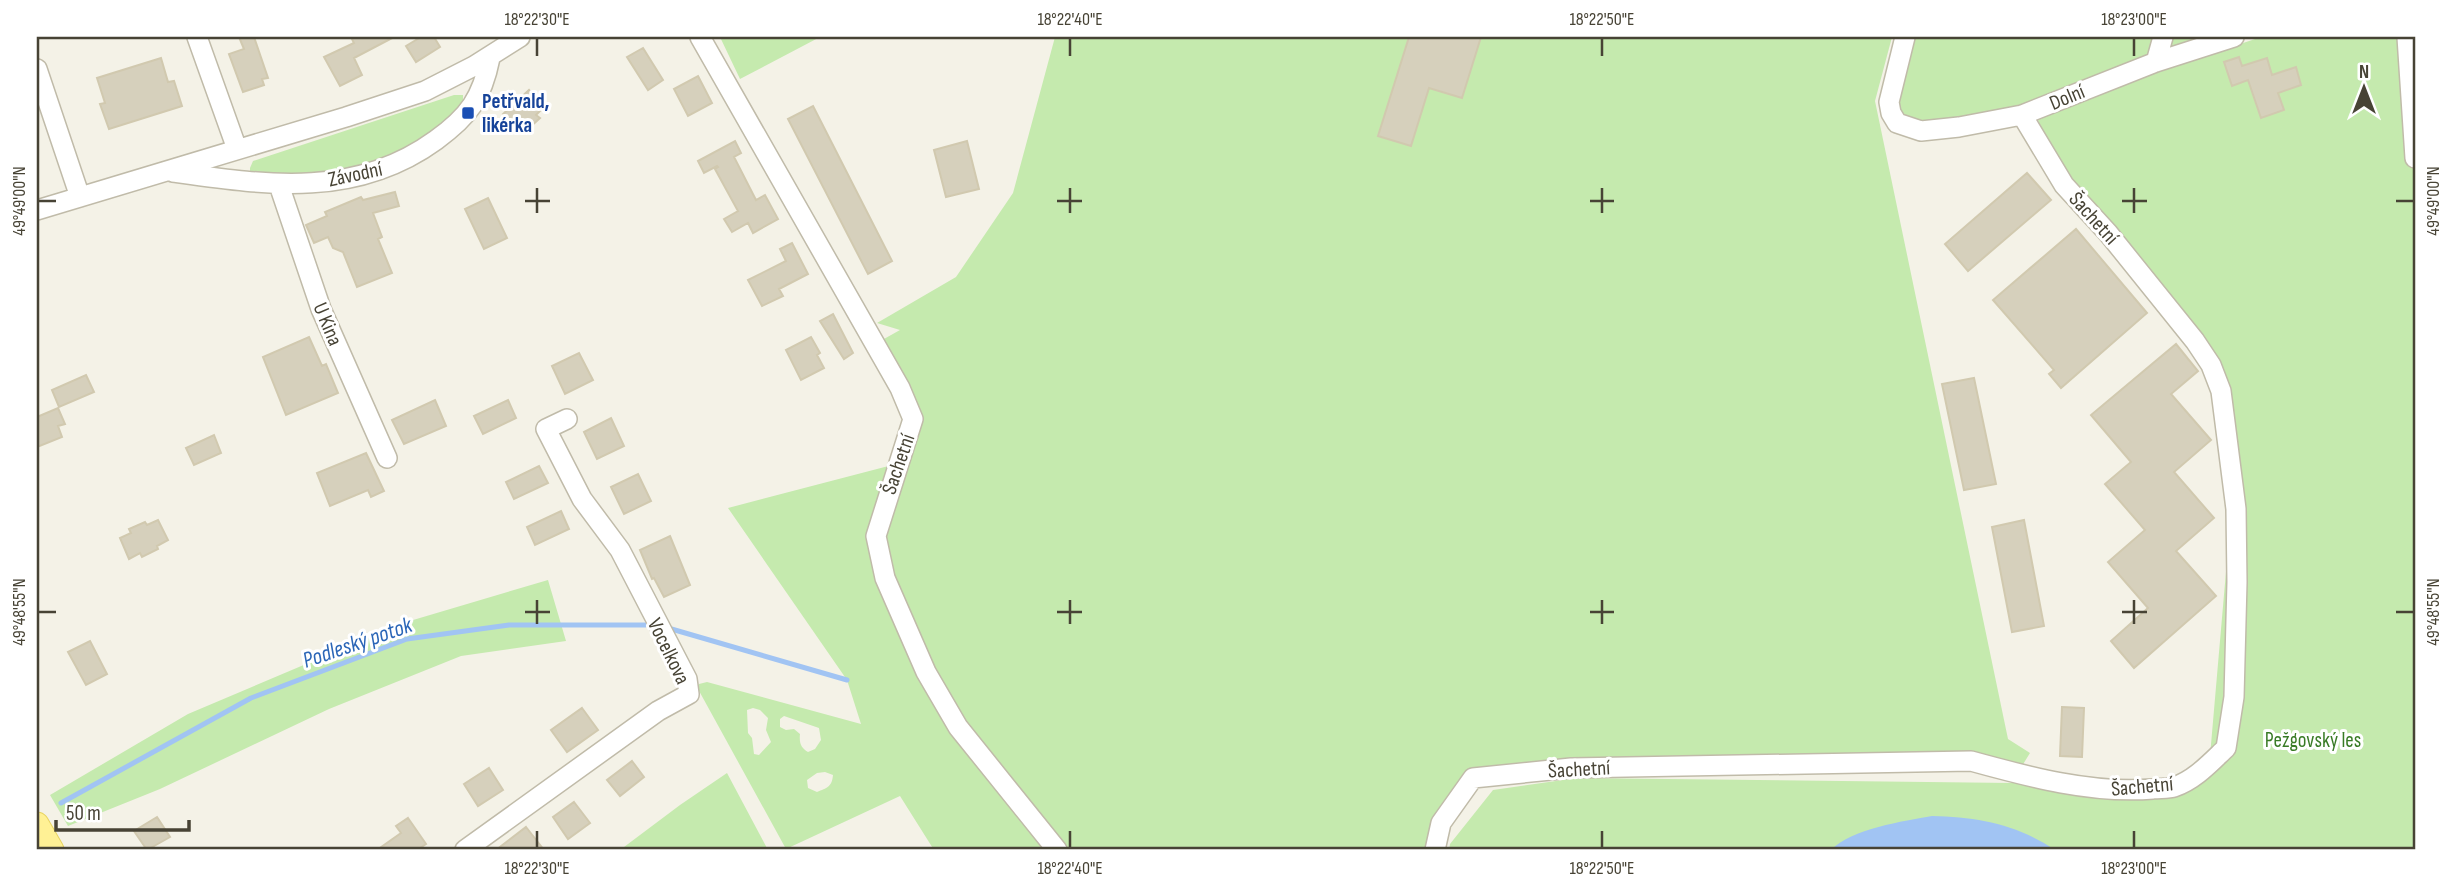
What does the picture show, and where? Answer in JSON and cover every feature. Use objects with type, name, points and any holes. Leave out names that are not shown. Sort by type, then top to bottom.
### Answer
[{"type":"main road","points":[[37,824],[52,850]]},
{"type":"street","points":[[197,37],[237,149]]},
{"type":"street","name":"Závodní","points":[[37,211],[425,91],[490,58],[520,37]]},
{"type":"street","name":"Šachetní","points":[[700,37],[900,388],[913,419],[885,500],[876,536],[885,578],[926,672],[958,727],[1057,850]]},
{"type":"street","name":"Dolní","points":[[1905,37],[1889,102],[1897,123],[1921,131],[2022,115],[2156,62],[2234,37]]},
{"type":"street","points":[[2156,62],[2163,37]]},
{"type":"street","points":[[2407,37],[2415,158]]},
{"type":"street","name":"Závodní","points":[[165,171],[279,185],[363,176],[415,155],[451,129],[468,113],[481,91],[490,58]]},
{"type":"street","points":[[37,69],[80,197]]},
{"type":"street","name":"Šachetní","points":[[1435,850],[1441,823],[1473,778],[1571,768],[1971,761],[2017,774],[2096,789],[2140,790],[2174,787],[2196,775],[2226,748],[2234,697],[2236,509],[2221,391],[2211,365],[2195,341],[2108,233],[2064,185],[2022,115]]},
{"type":"street","name":"U Kina","points":[[279,185],[321,309],[387,458]]},
{"type":"street","name":"Vocelkova","points":[[466,850],[659,711],[689,694],[687,679],[620,550],[582,499],[546,429],[567,419]]},
{"type":"green space","points":[[720,37],[820,37],[740,79]]},
{"type":"green space","points":[[1055,37],[1892,37],[1875,101],[2008,739],[2030,753],[2017,774],[1971,761],[1473,778],[1435,850],[934,850],[900,796],[786,849],[698,689],[699,684],[707,682],[861,724],[847,680],[728,508],[900,463],[913,419],[875,344],[900,330],[877,323],[956,277],[1013,193]],"holes":[[[747,710],[760,710],[768,718],[766,730],[771,742],[759,755],[754,754],[752,738],[748,733]],[[784,716],[819,728],[821,740],[815,749],[808,752],[801,745],[800,734],[794,729],[786,730],[780,727],[780,719]],[[817,773],[833,775],[828,786],[817,792],[808,788],[807,780]]]},
{"type":"green space","points":[[1914,37],[2234,37],[2022,115],[1921,131],[1894,109]]},
{"type":"green space","name":"Pežgovský les","points":[[2261,37],[2415,37],[2415,850],[1449,850],[1450,844],[1493,790],[1577,778],[2188,785],[2210,756],[2231,514],[2214,364],[2077,192],[2045,139],[2038,120],[2120,85]]},
{"type":"green space","points":[[454,95],[463,95],[463,104],[448,119],[412,145],[391,156],[349,170],[327,174],[305,176],[250,173],[253,161]]},
{"type":"green space","points":[[548,580],[566,641],[461,656],[329,709],[160,789],[68,826],[50,795],[188,714],[403,623]]},
{"type":"green space","points":[[727,773],[768,850],[620,850],[680,805]]},
{"type":"water","points":[[1932,816],[1981,820],[2011,828],[2055,850],[1831,850],[1864,831]]},
{"type":"building","points":[[239,37],[254,37],[268,78],[262,79],[264,85],[243,92],[229,54],[244,49]]},
{"type":"building","points":[[351,37],[394,37],[354,58],[362,75],[340,86],[324,57],[354,43]]},
{"type":"building","points":[[421,37],[434,37],[440,47],[416,62],[406,46]]},
{"type":"building","points":[[1409,37],[1481,37],[1462,98],[1429,88],[1411,146],[1378,136]]},
{"type":"building","points":[[643,48],[663,80],[648,90],[627,57]]},
{"type":"building","points":[[2239,57],[2242,66],[2267,58],[2272,75],[2296,67],[2301,85],[2278,93],[2284,110],[2261,118],[2248,80],[2232,86],[2224,62]]},
{"type":"building","points":[[161,58],[168,82],[174,81],[182,106],[109,129],[100,104],[105,103],[97,78]]},
{"type":"building","points":[[698,76],[712,103],[688,116],[674,89]]},
{"type":"building","points":[[529,90],[544,107],[536,115],[540,118],[529,128],[525,124],[519,131],[503,114]]},
{"type":"building","points":[[813,106],[892,261],[868,274],[788,119]]},
{"type":"building","points":[[735,141],[741,153],[734,157],[756,200],[765,195],[778,219],[753,233],[748,223],[732,232],[724,219],[738,211],[715,169],[718,167],[704,173],[698,161]]},
{"type":"building","points":[[967,141],[979,189],[946,197],[934,150]]},
{"type":"building","points":[[2027,173],[2051,200],[1968,271],[1945,244]]},
{"type":"building","points":[[395,192],[399,206],[373,213],[382,237],[378,239],[392,273],[357,287],[343,252],[333,248],[328,237],[314,243],[306,225],[327,216],[325,212],[361,197],[363,200]]},
{"type":"building","points":[[488,198],[507,238],[484,249],[465,209]]},
{"type":"building","points":[[2076,229],[2147,313],[2061,388],[2049,374],[2054,370],[1993,300]]},
{"type":"building","points":[[792,243],[808,274],[779,289],[783,296],[762,306],[748,280],[786,261],[780,249]]},
{"type":"building","points":[[833,314],[853,353],[844,359],[820,321]]},
{"type":"building","points":[[309,337],[322,366],[326,364],[338,393],[286,415],[263,357]]},
{"type":"building","points":[[811,337],[820,353],[817,355],[824,368],[801,380],[786,350]]},
{"type":"building","points":[[2176,344],[2198,371],[2171,394],[2211,440],[2174,472],[2214,518],[2176,551],[2216,596],[2134,668],[2111,641],[2148,608],[2108,562],[2145,530],[2105,484],[2131,462],[2091,415]]},
{"type":"building","points":[[579,353],[593,380],[565,394],[552,366]]},
{"type":"building","points":[[86,375],[94,392],[59,407],[52,390]]},
{"type":"building","points":[[1974,378],[1996,484],[1964,490],[1942,384]]},
{"type":"building","points":[[435,400],[446,426],[404,444],[392,420]]},
{"type":"building","points":[[508,400],[516,418],[483,434],[474,416]]},
{"type":"building","points":[[58,408],[65,424],[58,426],[62,437],[37,447],[37,417]]},
{"type":"building","points":[[611,418],[624,446],[597,459],[584,432]]},
{"type":"building","points":[[214,435],[221,453],[194,465],[186,448]]},
{"type":"building","points":[[366,453],[384,491],[371,497],[368,490],[330,506],[317,473]]},
{"type":"building","points":[[539,466],[548,483],[514,499],[506,482]]},
{"type":"building","points":[[638,474],[651,501],[624,514],[611,487]]},
{"type":"building","points":[[561,511],[569,529],[535,545],[527,527]]},
{"type":"building","points":[[158,520],[168,540],[142,557],[140,553],[129,559],[120,538],[131,533],[129,529]]},
{"type":"building","points":[[2024,520],[2044,626],[2012,632],[1992,527]]},
{"type":"building","points":[[670,536],[690,585],[664,597],[654,578],[652,579],[640,550]]},
{"type":"building","points":[[90,641],[107,674],[86,685],[68,652]]},
{"type":"building","points":[[2062,707],[2084,708],[2082,757],[2060,756]]},
{"type":"building","points":[[582,708],[598,730],[567,752],[551,730]]},
{"type":"building","points":[[632,761],[644,777],[620,796],[607,780]]},
{"type":"building","points":[[489,768],[503,790],[478,806],[464,784]]},
{"type":"building","points":[[574,802],[590,823],[568,839],[553,817]]},
{"type":"building","points":[[157,817],[170,837],[147,850],[134,831]]},
{"type":"building","points":[[408,818],[426,844],[417,850],[377,850],[401,833],[396,826]]},
{"type":"building","points":[[526,827],[544,850],[496,850]]},
{"type":"waterway","name":"Podleský potok","points":[[61,803],[251,698],[407,639],[509,625],[655,625]]},
{"type":"waterway","name":"Podleský potok","points":[[668,628],[847,680]]},
{"type":"place","name":"Petřvald, likérka","points":[[468,113]]}]
